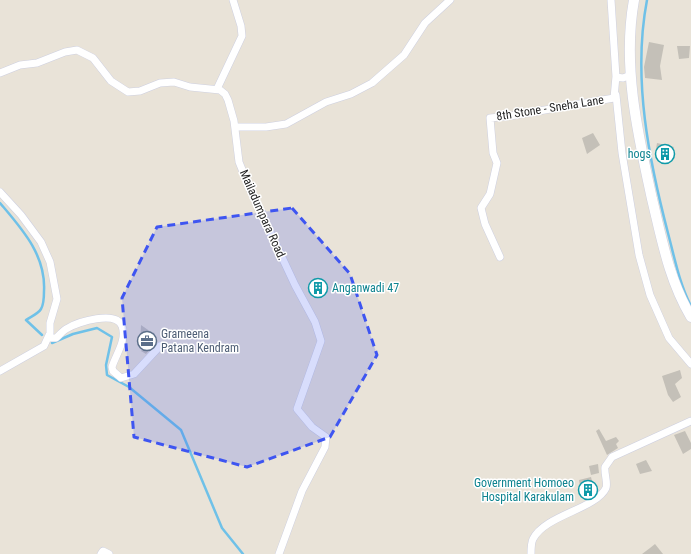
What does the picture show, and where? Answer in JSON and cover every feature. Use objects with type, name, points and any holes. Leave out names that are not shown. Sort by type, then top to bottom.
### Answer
[{"type":"main road","points":[[634,0],[630,20],[631,74],[637,133],[670,272],[680,298],[691,317]]},
{"type":"street","points":[[0,73],[13,67],[37,63],[65,52],[77,50],[93,58],[111,80],[128,92],[140,91],[155,84],[168,82],[217,90],[242,36],[241,26],[233,0]]},
{"type":"street","points":[[235,127],[266,127],[286,124],[326,102],[352,94],[372,83],[404,55],[425,23],[450,0]]},
{"type":"street","name":"8th Stone - Sneha Lane","points":[[500,257],[485,224],[481,208],[490,194],[497,163],[493,153],[490,118],[510,116],[614,98],[616,95],[616,76],[611,0]]},
{"type":"street","points":[[616,76],[623,78],[631,74]]},
{"type":"street","name":"Mailadumpara Road.","points":[[217,90],[223,92],[228,98],[235,127],[240,162],[250,189],[295,285],[315,322],[320,340],[297,410],[312,427],[326,437],[325,447],[302,491],[279,554]]},
{"type":"street","points":[[616,95],[622,153],[639,255],[650,295],[669,338],[691,364]]},
{"type":"street","points":[[0,192],[41,242],[50,262],[57,299],[50,323],[48,338],[44,346],[0,371]]},
{"type":"street","points":[[48,338],[56,338],[66,329],[86,321],[105,318],[116,320],[122,326],[123,337],[112,368],[113,371],[121,378],[134,374],[160,346]]},
{"type":"street","points":[[531,554],[532,540],[548,523],[593,501],[604,490],[606,484],[605,467],[612,457],[668,433],[691,421]]},
{"type":"street","points":[[101,554],[103,551],[109,554]]},
{"type":"highlighted area","points":[[292,208],[350,274],[377,355],[330,437],[247,467],[134,437],[122,298],[157,227]]},
{"type":"building","points":[[649,42],[664,45],[660,66],[662,80],[645,78],[644,67]]},
{"type":"building","points":[[677,46],[690,46],[689,58],[679,59]]},
{"type":"building","points":[[593,133],[600,145],[587,154],[582,138]]},
{"type":"building","name":"hogs","points":[[657,143],[674,147],[670,160],[658,158],[659,151],[656,149]]},
{"type":"building","name":"Anganwadi 47","points":[[324,282],[326,290],[311,294],[309,287]]},
{"type":"building","name":"Grameena Patana Kendram","points":[[141,325],[151,332],[152,335],[154,332],[156,343],[146,354],[141,351],[147,343],[140,343]]},
{"type":"building","points":[[680,370],[682,378],[675,384],[681,397],[673,402],[668,395],[662,376]]},
{"type":"building","points":[[599,429],[606,441],[616,437],[619,441],[616,444],[618,448],[607,455],[596,431]]},
{"type":"building","points":[[685,431],[691,443],[691,449],[683,454],[674,435]]},
{"type":"building","points":[[646,460],[652,471],[640,474],[636,464]]},
{"type":"building","points":[[598,464],[599,473],[591,475],[589,466]]},
{"type":"building","name":"Government Homoeo Hospital Karakulam","points":[[591,477],[595,493],[584,499],[584,493],[580,487],[579,480]]},
{"type":"building","points":[[655,544],[663,554],[642,554],[650,548]]},
{"type":"waterway","points":[[647,0],[641,59],[642,89],[649,149],[678,272],[691,306]]},
{"type":"waterway","points":[[0,203],[31,243],[41,266],[44,278],[43,305],[38,312],[26,320],[42,335]]},
{"type":"waterway","points":[[52,343],[73,334],[97,328],[112,337],[106,365],[107,375],[129,387],[181,430],[222,528],[243,554]]},
{"type":"place","name":"hogs","points":[[665,154]]},
{"type":"place","name":"Anganwadi 47","points":[[318,288]]},
{"type":"place","name":"Grameena Patana Kendram","points":[[147,341]]},
{"type":"place","name":"Government Homoeo Hospital Karakulam","points":[[588,490]]}]
